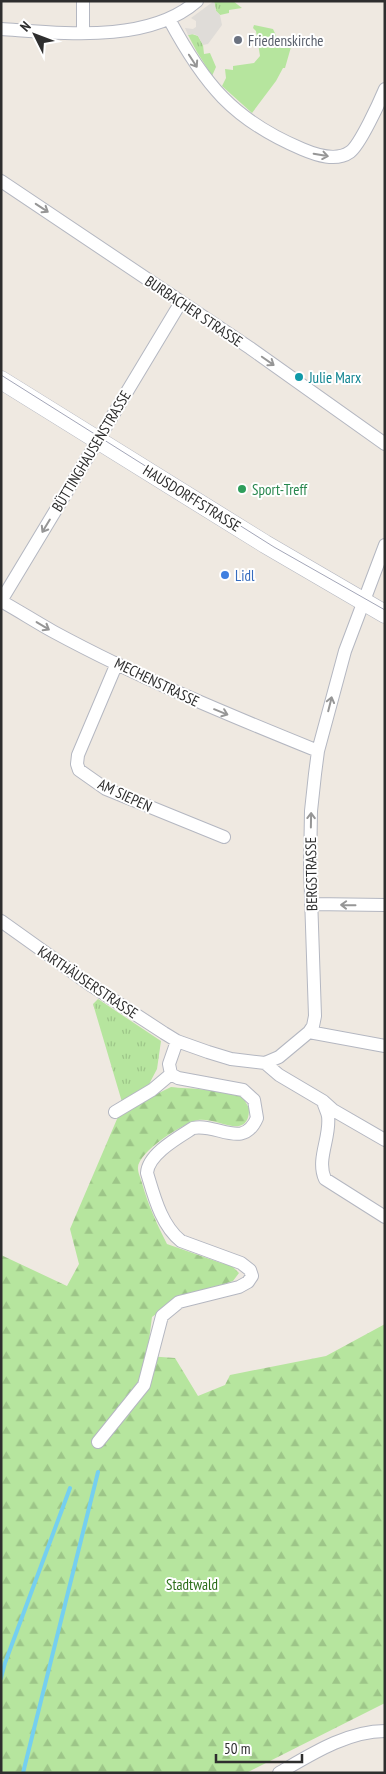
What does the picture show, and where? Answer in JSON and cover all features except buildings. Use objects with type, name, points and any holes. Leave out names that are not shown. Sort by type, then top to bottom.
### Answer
[{"type":"main road","name":"HAUSDORFFSTRASSE","points":[[1,380],[265,544],[364,600],[385,614]]},
{"type":"street","points":[[83,33],[84,1]]},
{"type":"street","points":[[1,29],[108,33],[169,19],[198,1]]},
{"type":"street","points":[[169,19],[203,76],[231,106],[246,119],[272,136],[310,153],[328,157],[350,152],[359,140],[385,89]]},
{"type":"street","name":"BURBACHER STRASSE","points":[[1,181],[250,348],[385,444]]},
{"type":"street","name":"BÜTTINGHAUSENSTRASSE","points":[[1,601],[181,302]]},
{"type":"street","name":"BERGSTRASSE","points":[[309,1032],[313,1026],[315,1016],[310,867],[311,810],[318,751],[345,652],[385,545]]},
{"type":"street","name":"MECHENSTRASSE","points":[[1,601],[53,632],[212,709],[318,751]]},
{"type":"street","name":"AM SIEPEN","points":[[117,663],[78,756],[77,764],[79,770],[106,789],[224,837]]},
{"type":"street","points":[[311,904],[385,905]]},
{"type":"street","name":"KARTHÄUSERSTRASSE","points":[[1,921],[92,986],[177,1041]]},
{"type":"street","points":[[171,1074],[170,1064],[177,1041],[231,1059],[265,1063],[279,1056],[309,1032],[385,1046]]},
{"type":"street","points":[[265,1063],[279,1075],[323,1101],[333,1110],[385,1140]]},
{"type":"street","points":[[115,1112],[152,1090],[171,1074]]},
{"type":"street","points":[[98,1442],[144,1386],[162,1316],[179,1302],[239,1287],[248,1282],[252,1276],[250,1270],[241,1263],[181,1241],[174,1235],[162,1216],[147,1168],[160,1152],[193,1128],[200,1127],[238,1135],[245,1134],[250,1130],[257,1118],[254,1100],[243,1090],[178,1078],[171,1074]]},
{"type":"street","points":[[323,1101],[328,1117],[322,1165],[325,1179],[385,1217]]},
{"type":"street","points":[[278,1773],[339,1742],[366,1733],[385,1731]]},
{"type":"green space","points":[[214,1],[233,1],[242,8],[229,10],[229,13],[220,15],[216,11]]},
{"type":"green space","points":[[254,25],[273,29],[279,42],[291,47],[285,68],[283,68],[276,81],[252,113],[222,86],[226,78],[225,69],[233,70],[233,66],[254,63],[260,56],[256,31],[253,28]]},
{"type":"green space","points":[[188,35],[198,36],[203,45],[204,54],[210,53],[216,67],[212,76]]},
{"type":"green space","points":[[98,999],[161,1041],[157,1069],[147,1088],[122,1102],[93,1004]]},
{"type":"green space","name":"Stadtwald","points":[[171,1087],[237,1095],[243,1098],[249,1108],[246,1122],[239,1126],[203,1120],[191,1122],[152,1147],[139,1162],[138,1169],[150,1207],[167,1244],[231,1265],[239,1273],[233,1281],[174,1301],[152,1317],[147,1356],[175,1358],[198,1396],[225,1385],[230,1375],[326,1356],[385,1324],[385,1703],[246,1773],[1,1773],[1,1255],[67,1286],[79,1264],[70,1229],[120,1112]]},
{"type":"shaded area","points":[[214,1],[222,25],[208,44],[203,45],[198,36],[194,34],[188,35],[185,28],[193,29],[196,27],[196,21],[191,18]]},
{"type":"waterway","points":[[23,1773],[98,1472]]},
{"type":"waterway","points":[[1,1678],[70,1488]]},
{"type":"tram line","points":[[1,375],[274,547],[385,610]]},
{"type":"place","name":"Friedenskirche","points":[[238,40]]},
{"type":"place","name":"Julie Marx","points":[[299,377]]},
{"type":"place","name":"Sport-Treff","points":[[242,489]]},
{"type":"place","name":"Lidl","points":[[225,575]]}]
